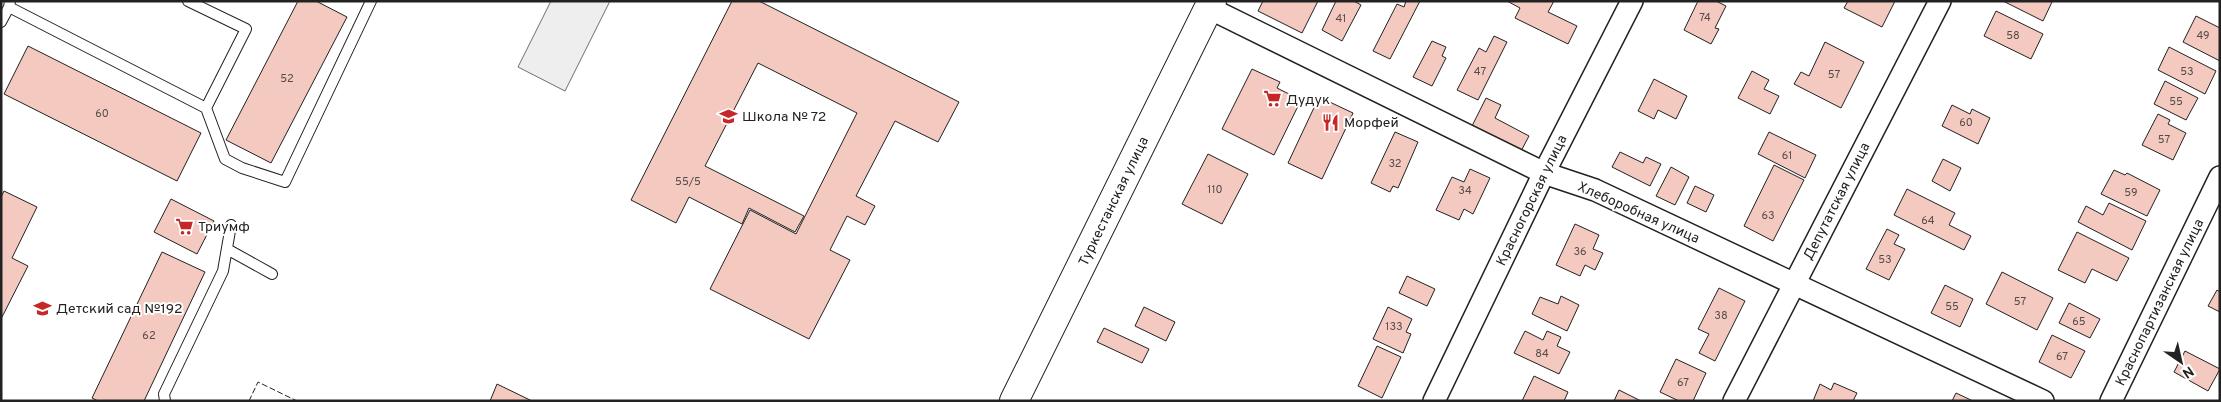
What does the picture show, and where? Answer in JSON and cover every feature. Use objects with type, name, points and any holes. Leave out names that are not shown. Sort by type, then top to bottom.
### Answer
[{"type":"main road","name":"Туркестанская улица","points":[[1014,401],[1208,5]]},
{"type":"street","name":"Красногорская улица","points":[[1434,401],[1544,173],[1632,1]]},
{"type":"street","name":"Депутатская улица","points":[[1734,401],[1940,1]]},
{"type":"street","name":"Хлеборобная улица","points":[[1208,5],[1544,173],[1595,190],[2043,401]]},
{"type":"street","name":"Краснопартизанская улица","points":[[2110,401],[2220,177]]},
{"type":"lane","points":[[188,1],[246,29],[206,108]]},
{"type":"lane","points":[[1,22],[9,4],[206,108],[225,159],[242,168],[285,182],[371,1]]},
{"type":"lane","points":[[165,401],[164,394],[223,271],[231,224]]},
{"type":"lane","points":[[227,249],[272,274]]},
{"type":"shaded area","points":[[551,1],[610,1],[565,91],[518,67]]},
{"type":"building","points":[[298,1],[316,1],[347,17],[271,163],[226,140]]},
{"type":"building","points":[[732,1],[759,1],[959,102],[938,142],[895,121],[856,196],[875,206],[865,225],[847,216],[830,250],[850,260],[809,339],[710,289],[750,210],[796,234],[857,113],[758,63],[705,166],[804,216],[795,232],[749,208],[742,224],[689,197],[676,223],[631,200]]},
{"type":"building","points":[[1263,1],[1318,1],[1302,33],[1258,11]]},
{"type":"building","points":[[1336,1],[1354,1],[1361,5],[1342,41],[1322,30]]},
{"type":"building","points":[[1406,1],[1420,1],[1390,59],[1373,51],[1397,4],[1404,7]]},
{"type":"building","points":[[1507,1],[1554,1],[1548,12],[1577,26],[1568,44],[1515,18],[1520,8]]},
{"type":"building","points":[[1698,1],[1716,1],[1726,6],[1715,28],[1719,29],[1711,44],[1684,30]]},
{"type":"building","points":[[1848,1],[1895,1],[1882,27],[1844,8]]},
{"type":"building","points":[[2003,1],[2051,1],[2052,2],[2043,21]]},
{"type":"building","points":[[1996,11],[2043,34],[2031,59],[1984,36]]},
{"type":"building","points":[[2196,16],[2220,28],[2220,61],[2183,42]]},
{"type":"building","points":[[1494,36],[1507,42],[1478,100],[1457,90],[1479,48],[1486,52]]},
{"type":"building","points":[[1432,41],[1446,47],[1442,56],[1446,58],[1432,86],[1413,77]]},
{"type":"building","points":[[1825,42],[1864,62],[1841,108],[1794,84],[1801,72],[1809,76]]},
{"type":"building","points":[[28,46],[201,133],[177,181],[4,94]]},
{"type":"building","points":[[2169,47],[2216,71],[2205,94],[2158,70]]},
{"type":"building","points":[[1252,69],[1280,82],[1277,88],[1301,100],[1274,155],[1222,129]]},
{"type":"building","points":[[1752,71],[1769,80],[1764,89],[1779,96],[1770,114],[1738,98]]},
{"type":"building","points":[[1654,79],[1687,96],[1676,119],[1658,110],[1654,119],[1638,111]]},
{"type":"building","points":[[2165,81],[2198,98],[2186,120],[2154,104]]},
{"type":"building","points":[[1319,97],[1353,113],[1322,179],[1288,163]]},
{"type":"building","points":[[1486,98],[1501,105],[1495,118],[1529,136],[1520,153],[1471,128]]},
{"type":"building","points":[[1952,105],[1970,114],[1972,109],[1990,118],[1978,144],[1942,126]]},
{"type":"building","points":[[2158,114],[2170,120],[2168,124],[2186,133],[2173,160],[2142,145]]},
{"type":"building","points":[[1395,132],[1418,142],[1398,188],[1393,186],[1390,192],[1371,183]]},
{"type":"building","points":[[1769,132],[1816,155],[1805,178],[1758,154]]},
{"type":"building","points":[[1620,152],[1643,163],[1646,157],[1661,164],[1650,186],[1612,167]]},
{"type":"building","points":[[1208,154],[1248,174],[1222,224],[1182,204]]},
{"type":"building","points":[[1943,159],[1961,168],[1950,191],[1932,181]]},
{"type":"building","points":[[1774,165],[1804,180],[1773,241],[1744,226]]},
{"type":"building","points":[[1671,167],[1689,177],[1675,205],[1656,196]]},
{"type":"building","points":[[1470,169],[1490,178],[1473,214],[1464,209],[1459,220],[1436,210],[1452,177],[1464,182]]},
{"type":"building","points":[[2114,170],[2125,175],[2127,173],[2160,190],[2147,216],[2101,194]]},
{"type":"building","points":[[1695,186],[1714,195],[1706,212],[1687,203]]},
{"type":"building","points":[[1907,189],[1955,213],[1949,225],[1971,236],[1964,250],[1894,215]]},
{"type":"building","points":[[4,191],[37,207],[12,258],[28,266],[1,319],[1,197]]},
{"type":"building","name":"Триумф","points":[[171,199],[214,221],[197,254],[154,232]]},
{"type":"building","points":[[2109,203],[2146,221],[2132,250],[2078,222],[2086,206],[2103,215]]},
{"type":"building","points":[[1575,224],[1599,235],[1593,249],[1603,253],[1595,270],[1585,265],[1580,276],[1556,265]]},
{"type":"building","points":[[1887,229],[1899,235],[1894,244],[1905,249],[1889,280],[1866,269]]},
{"type":"building","points":[[2077,232],[2129,258],[2117,281],[2092,269],[2085,283],[2058,270]]},
{"type":"building","points":[[162,252],[205,272],[144,401],[98,401],[92,398]]},
{"type":"building","points":[[2002,272],[2053,298],[2037,330],[1986,304]]},
{"type":"building","points":[[1407,276],[1435,289],[1427,306],[1399,293]]},
{"type":"building","points":[[1945,285],[1973,299],[1960,327],[1931,313]]},
{"type":"building","points":[[1719,288],[1745,301],[1715,361],[1699,353],[1709,334],[1698,329]]},
{"type":"building","points":[[2217,290],[2220,292],[2220,312],[2208,306]]},
{"type":"building","points":[[1561,296],[1579,305],[1567,331],[1532,314],[1540,297],[1558,304]]},
{"type":"building","points":[[2069,303],[2100,319],[2090,338],[2059,323]]},
{"type":"building","points":[[1144,307],[1175,322],[1166,341],[1135,326]]},
{"type":"building","points":[[1388,307],[1412,319],[1406,332],[1411,334],[1403,353],[1373,339]]},
{"type":"building","points":[[1104,328],[1149,349],[1142,363],[1097,342]]},
{"type":"building","points":[[1525,331],[1543,340],[1547,331],[1561,337],[1557,346],[1570,352],[1559,374],[1514,353]]},
{"type":"building","points":[[2052,335],[2085,351],[2071,378],[2039,362]]},
{"type":"building","points":[[1377,346],[1401,357],[1382,398],[1358,386]]},
{"type":"building","points":[[2185,351],[2220,369],[2208,391],[2174,372]]},
{"type":"building","points":[[1676,359],[1706,373],[1693,401],[1679,401],[1660,392]]},
{"type":"building","points":[[1534,376],[1568,392],[1564,401],[1522,401]]},
{"type":"building","points":[[1834,383],[1857,393],[1853,401],[1813,401],[1820,384],[1831,390]]},
{"type":"building","points":[[497,384],[532,401],[490,401]]},
{"type":"building","points":[[1619,390],[1641,401],[1614,401]]},
{"type":"building","points":[[1956,393],[1973,401],[1952,401]]},
{"type":"fence","points":[[249,401],[258,382],[297,401]]},
{"type":"place","name":"Дудук","points":[[1272,99]]},
{"type":"place","name":"Школа № 72","points":[[728,116]]},
{"type":"place","name":"Морфей","points":[[1330,122]]},
{"type":"place","name":"Триумф","points":[[184,226]]},
{"type":"place","name":"Детский сад №192","points":[[42,308]]}]
